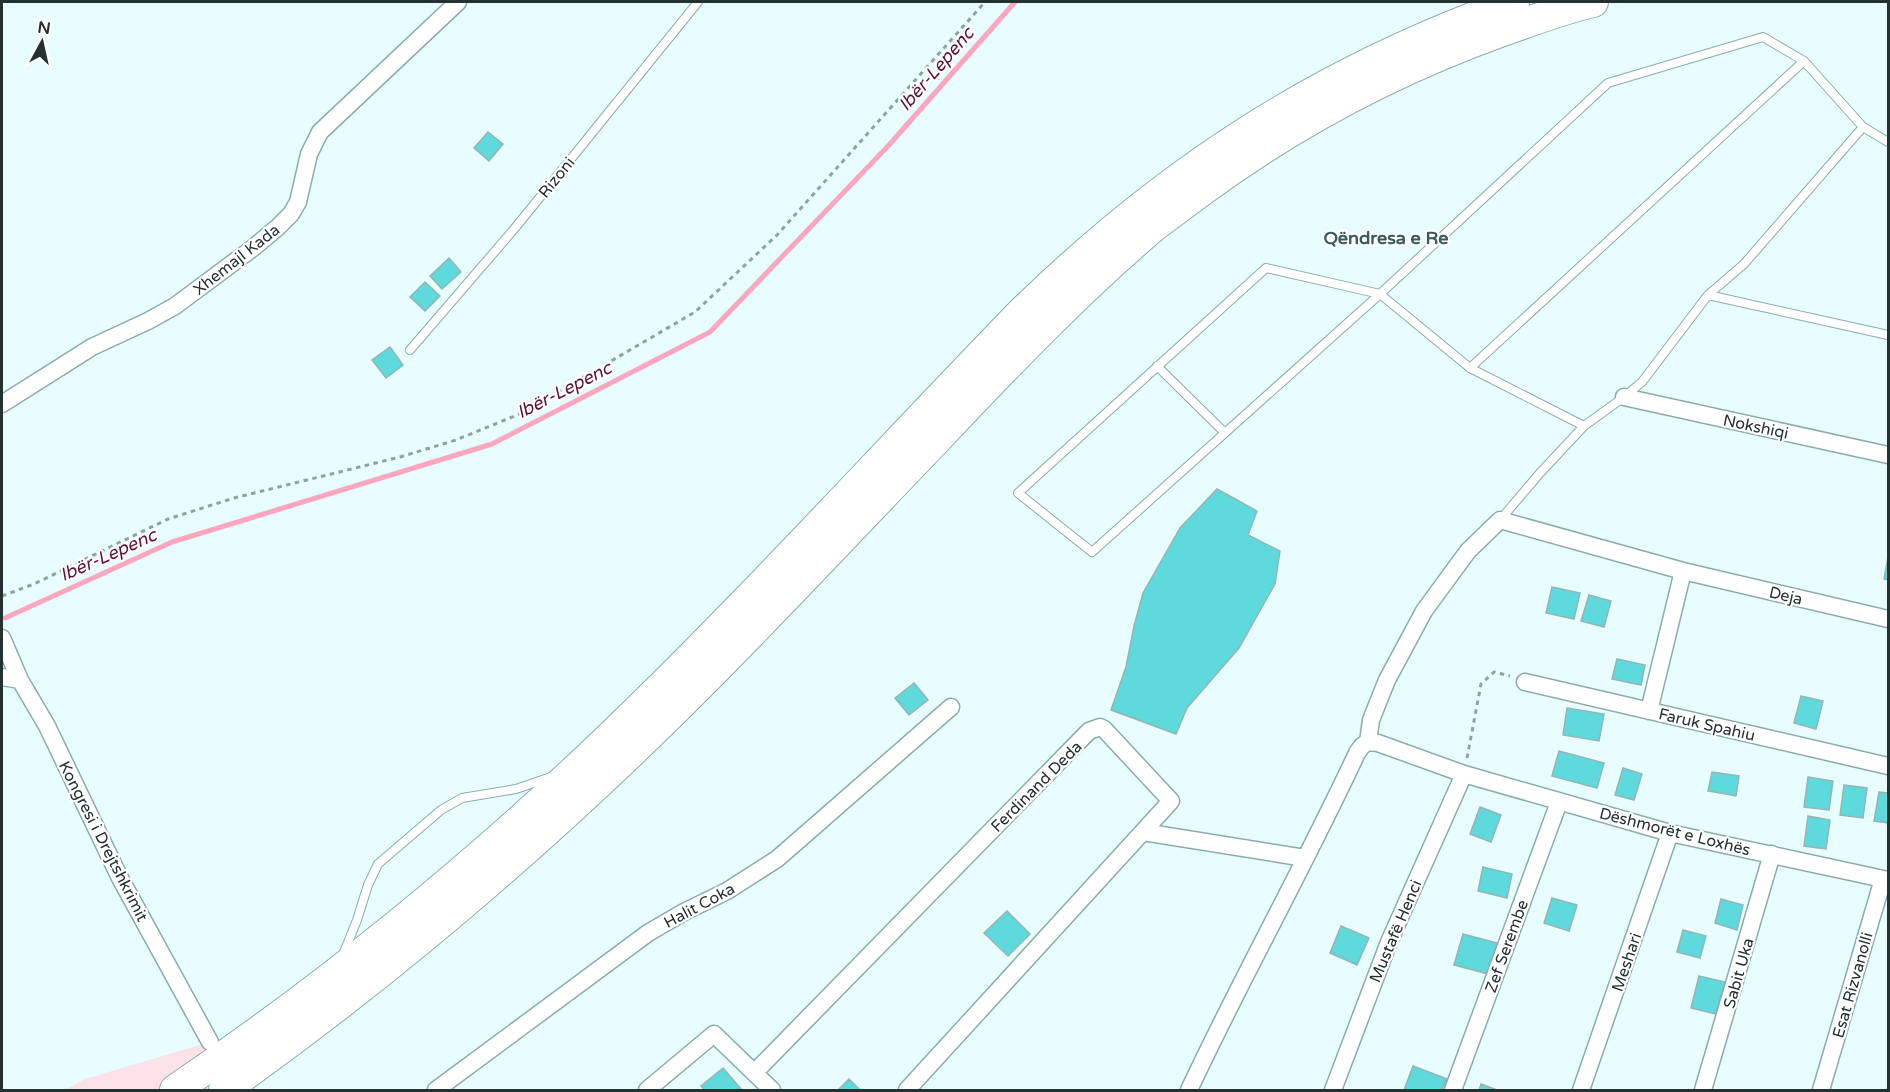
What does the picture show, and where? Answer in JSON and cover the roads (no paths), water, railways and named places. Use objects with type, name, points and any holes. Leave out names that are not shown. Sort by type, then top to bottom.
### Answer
[{"type":"highway","points":[[175,1090],[289,1009],[415,909],[577,768],[700,649],[1022,312],[1061,274],[1143,204],[1220,148],[1324,85],[1396,49],[1473,16],[1514,2]]},
{"type":"highway","points":[[224,1090],[305,1032],[433,930],[534,844],[717,668],[1044,328],[1156,225],[1236,165],[1315,117],[1371,87],[1480,39],[1537,18],[1593,2]]},
{"type":"street","name":"Xhemajl Kada","points":[[2,404],[92,347],[175,306],[278,227],[291,214],[298,202],[309,154],[320,132],[458,2]]},
{"type":"street","name":"Nokshiqi","points":[[1624,397],[1888,455]]},
{"type":"street","name":"Deja","points":[[1500,520],[1683,571],[1888,619]]},
{"type":"street","points":[[1189,1090],[1222,1018],[1331,810],[1357,753],[1368,742],[1371,720],[1387,680],[1424,611],[1468,551],[1500,520]]},
{"type":"street","points":[[1649,711],[1683,571]]},
{"type":"street","name":"Kongresi i Drejtshkrimit","points":[[2,638],[20,680],[47,726],[120,878],[210,1042]]},
{"type":"street","points":[[2,677],[20,680]]},
{"type":"street","name":"Faruk Spahiu","points":[[1525,682],[1888,766]]},
{"type":"street","name":"Halit Coka","points":[[436,1090],[648,933],[727,891],[777,859],[951,707]]},
{"type":"street","name":"Ferdinand Deda","points":[[754,1073],[1089,731],[1100,727],[1171,801],[907,1090]]},
{"type":"street","name":"Dëshmorët e Loxhës","points":[[1368,742],[1378,743],[1464,774],[1670,833],[1886,879]]},
{"type":"street","name":"Mustafë Henci","points":[[1333,1090],[1389,942],[1464,774]]},
{"type":"street","name":"Zef Serembe","points":[[1453,1090],[1560,802]]},
{"type":"street","points":[[1143,832],[1305,858]]},
{"type":"street","name":"Meshari","points":[[1581,1090],[1670,833]]},
{"type":"street","name":"Sabit Uka","points":[[1703,1090],[1772,854]]},
{"type":"street","name":"Esat Rizvanolli","points":[[1821,1090],[1886,879]]},
{"type":"street","points":[[647,1090],[714,1035],[772,1090]]},
{"type":"lane","name":"Rizoni","points":[[410,350],[515,228],[698,2]]},
{"type":"lane","points":[[1584,426],[1470,368],[1380,294],[1266,267],[1018,493],[1092,552],[1380,294],[1608,83],[1762,37],[1804,61],[1863,127],[1888,142]]},
{"type":"lane","points":[[1470,368],[1804,61]]},
{"type":"lane","points":[[1500,520],[1584,426],[1642,382],[1708,295],[1744,264],[1863,127]]},
{"type":"lane","points":[[1708,295],[1888,335]]},
{"type":"lane","points":[[1157,366],[1225,433]]},
{"type":"lane","points":[[336,972],[378,864],[441,810],[462,798],[516,789],[577,768]]},
{"type":"waterway","name":"Ibër-Lepenc","points":[[5,618],[172,542],[492,444],[710,332],[889,145],[1015,2]]},
{"type":"district","name":"Qëndresa e Re","points":[[1386,238]]}]
